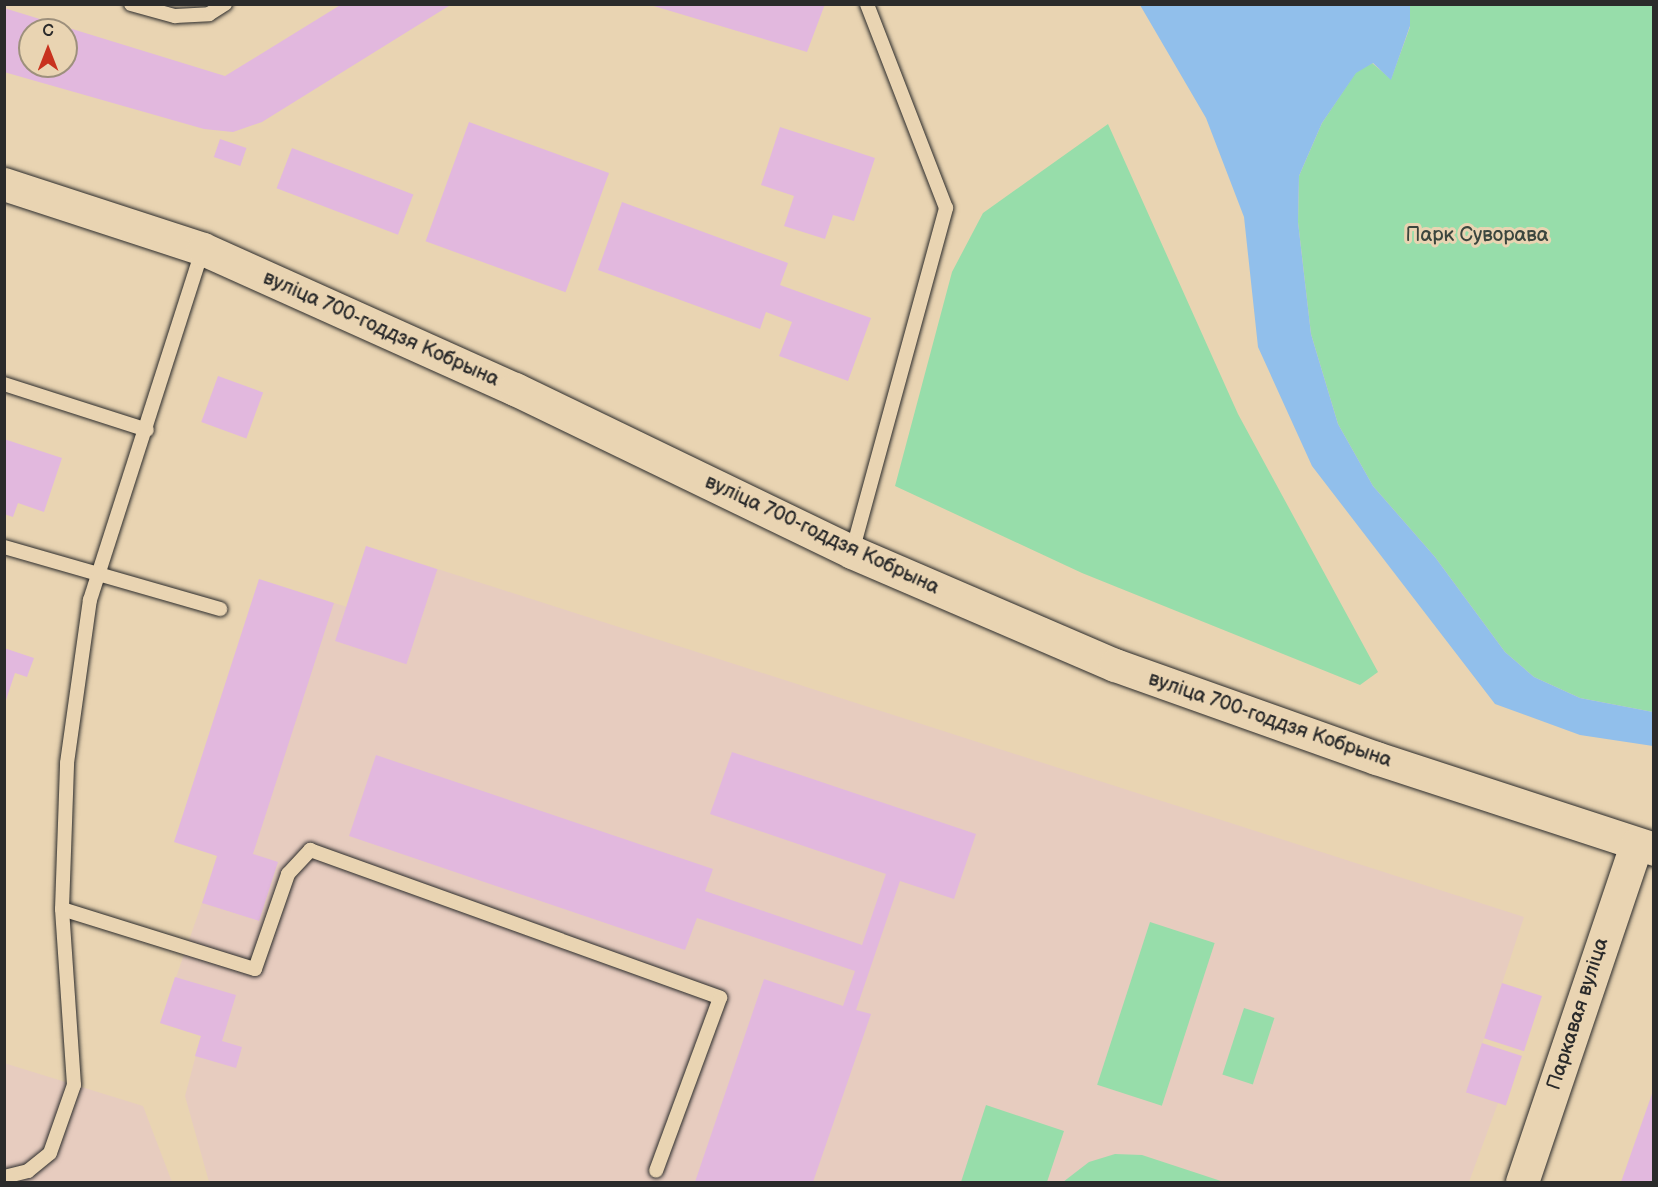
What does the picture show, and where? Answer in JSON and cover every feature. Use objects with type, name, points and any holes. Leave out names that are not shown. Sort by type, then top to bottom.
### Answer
[{"type":"street","name":"вуліца 700-годдзя Кобрына","points":[[4,184],[203,249],[515,389],[852,552],[1115,665],[1645,847]]},
{"type":"street","name":"Паркавая вуліца","points":[[1522,1182],[1645,847]]},
{"type":"lane","points":[[131,4],[175,16],[209,14],[225,4]]},
{"type":"lane","points":[[852,552],[946,208],[867,4]]},
{"type":"lane","points":[[4,1176],[28,1171],[50,1153],[74,1085],[62,909],[67,763],[96,576],[147,430],[203,249]]},
{"type":"lane","points":[[4,384],[147,430]]},
{"type":"lane","points":[[4,547],[96,576],[220,609]]},
{"type":"lane","points":[[62,909],[255,969],[288,874],[310,850],[720,998],[656,1171]]},
{"type":"shaded area","points":[[366,546],[1524,917],[1466,1093],[1498,1103],[1469,1182],[209,1182],[185,1096],[201,1036],[160,1023],[202,903],[258,921],[253,854],[334,603],[347,607]]},
{"type":"shaded area","points":[[4,1063],[143,1106],[172,1182],[5,1182]]},
{"type":"green space","name":"Парк Суворава","points":[[1410,5],[1653,5],[1653,712],[1580,698],[1534,677],[1505,652],[1435,557],[1373,486],[1338,424],[1311,334],[1298,222],[1299,176],[1322,123],[1356,72],[1372,63],[1391,79],[1410,27]]},
{"type":"green space","points":[[1108,124],[1238,414],[1378,672],[1360,685],[1082,573],[895,486],[952,272],[983,213]]},
{"type":"green space","points":[[1150,922],[1215,943],[1162,1106],[1097,1085]]},
{"type":"green space","points":[[1244,1008],[1274,1018],[1253,1084],[1222,1075]]},
{"type":"green space","points":[[986,1105],[1064,1131],[1047,1182],[961,1182]]},
{"type":"green space","points":[[1115,1154],[1142,1155],[1224,1182],[1063,1182],[1089,1162]]},
{"type":"water","points":[[1140,5],[1410,5],[1410,26],[1391,80],[1373,63],[1356,73],[1322,123],[1299,176],[1298,222],[1311,334],[1338,424],[1373,486],[1435,557],[1505,652],[1534,677],[1580,698],[1653,712],[1653,746],[1580,735],[1495,704],[1312,466],[1258,347],[1244,217],[1206,118]]},
{"type":"building","points":[[342,4],[452,4],[262,122],[233,132],[204,129],[25,78],[78,78],[78,31],[225,76]]},
{"type":"building","points":[[647,4],[825,4],[807,52]]},
{"type":"building","points":[[4,8],[36,18],[18,18],[18,76],[4,72]]},
{"type":"building","points":[[469,122],[609,173],[566,292],[426,241]]},
{"type":"building","points":[[780,127],[875,158],[854,221],[833,215],[825,239],[784,226],[794,196],[761,185]]},
{"type":"building","points":[[220,139],[246,148],[240,166],[214,157]]},
{"type":"building","points":[[292,148],[413,195],[398,235],[277,188]]},
{"type":"building","points":[[622,202],[788,263],[780,285],[871,318],[848,381],[779,356],[792,322],[766,312],[760,329],[598,270]]},
{"type":"building","points":[[218,376],[263,392],[246,438],[201,422]]},
{"type":"building","points":[[4,439],[62,458],[44,512],[18,503],[13,517],[4,514]]},
{"type":"building","points":[[366,546],[437,569],[406,664],[335,641]]},
{"type":"building","points":[[259,579],[334,603],[253,854],[278,862],[259,921],[202,903],[217,856],[174,842]]},
{"type":"building","points":[[4,648],[34,658],[27,677],[15,673],[5,703]]},
{"type":"building","points":[[732,752],[976,834],[954,899],[900,881],[856,1010],[871,1014],[813,1182],[695,1182],[764,979],[843,1006],[855,971],[697,918],[685,950],[349,836],[376,755],[713,869],[705,891],[862,945],[886,874],[710,814]]},
{"type":"building","points":[[175,977],[236,995],[222,1041],[242,1047],[236,1068],[195,1056],[201,1036],[160,1023]]},
{"type":"building","points":[[1502,983],[1542,996],[1524,1051],[1484,1038]]},
{"type":"building","points":[[1482,1043],[1522,1056],[1506,1105],[1466,1092]]},
{"type":"building","points":[[1653,1091],[1654,1182],[1621,1182]]}]
